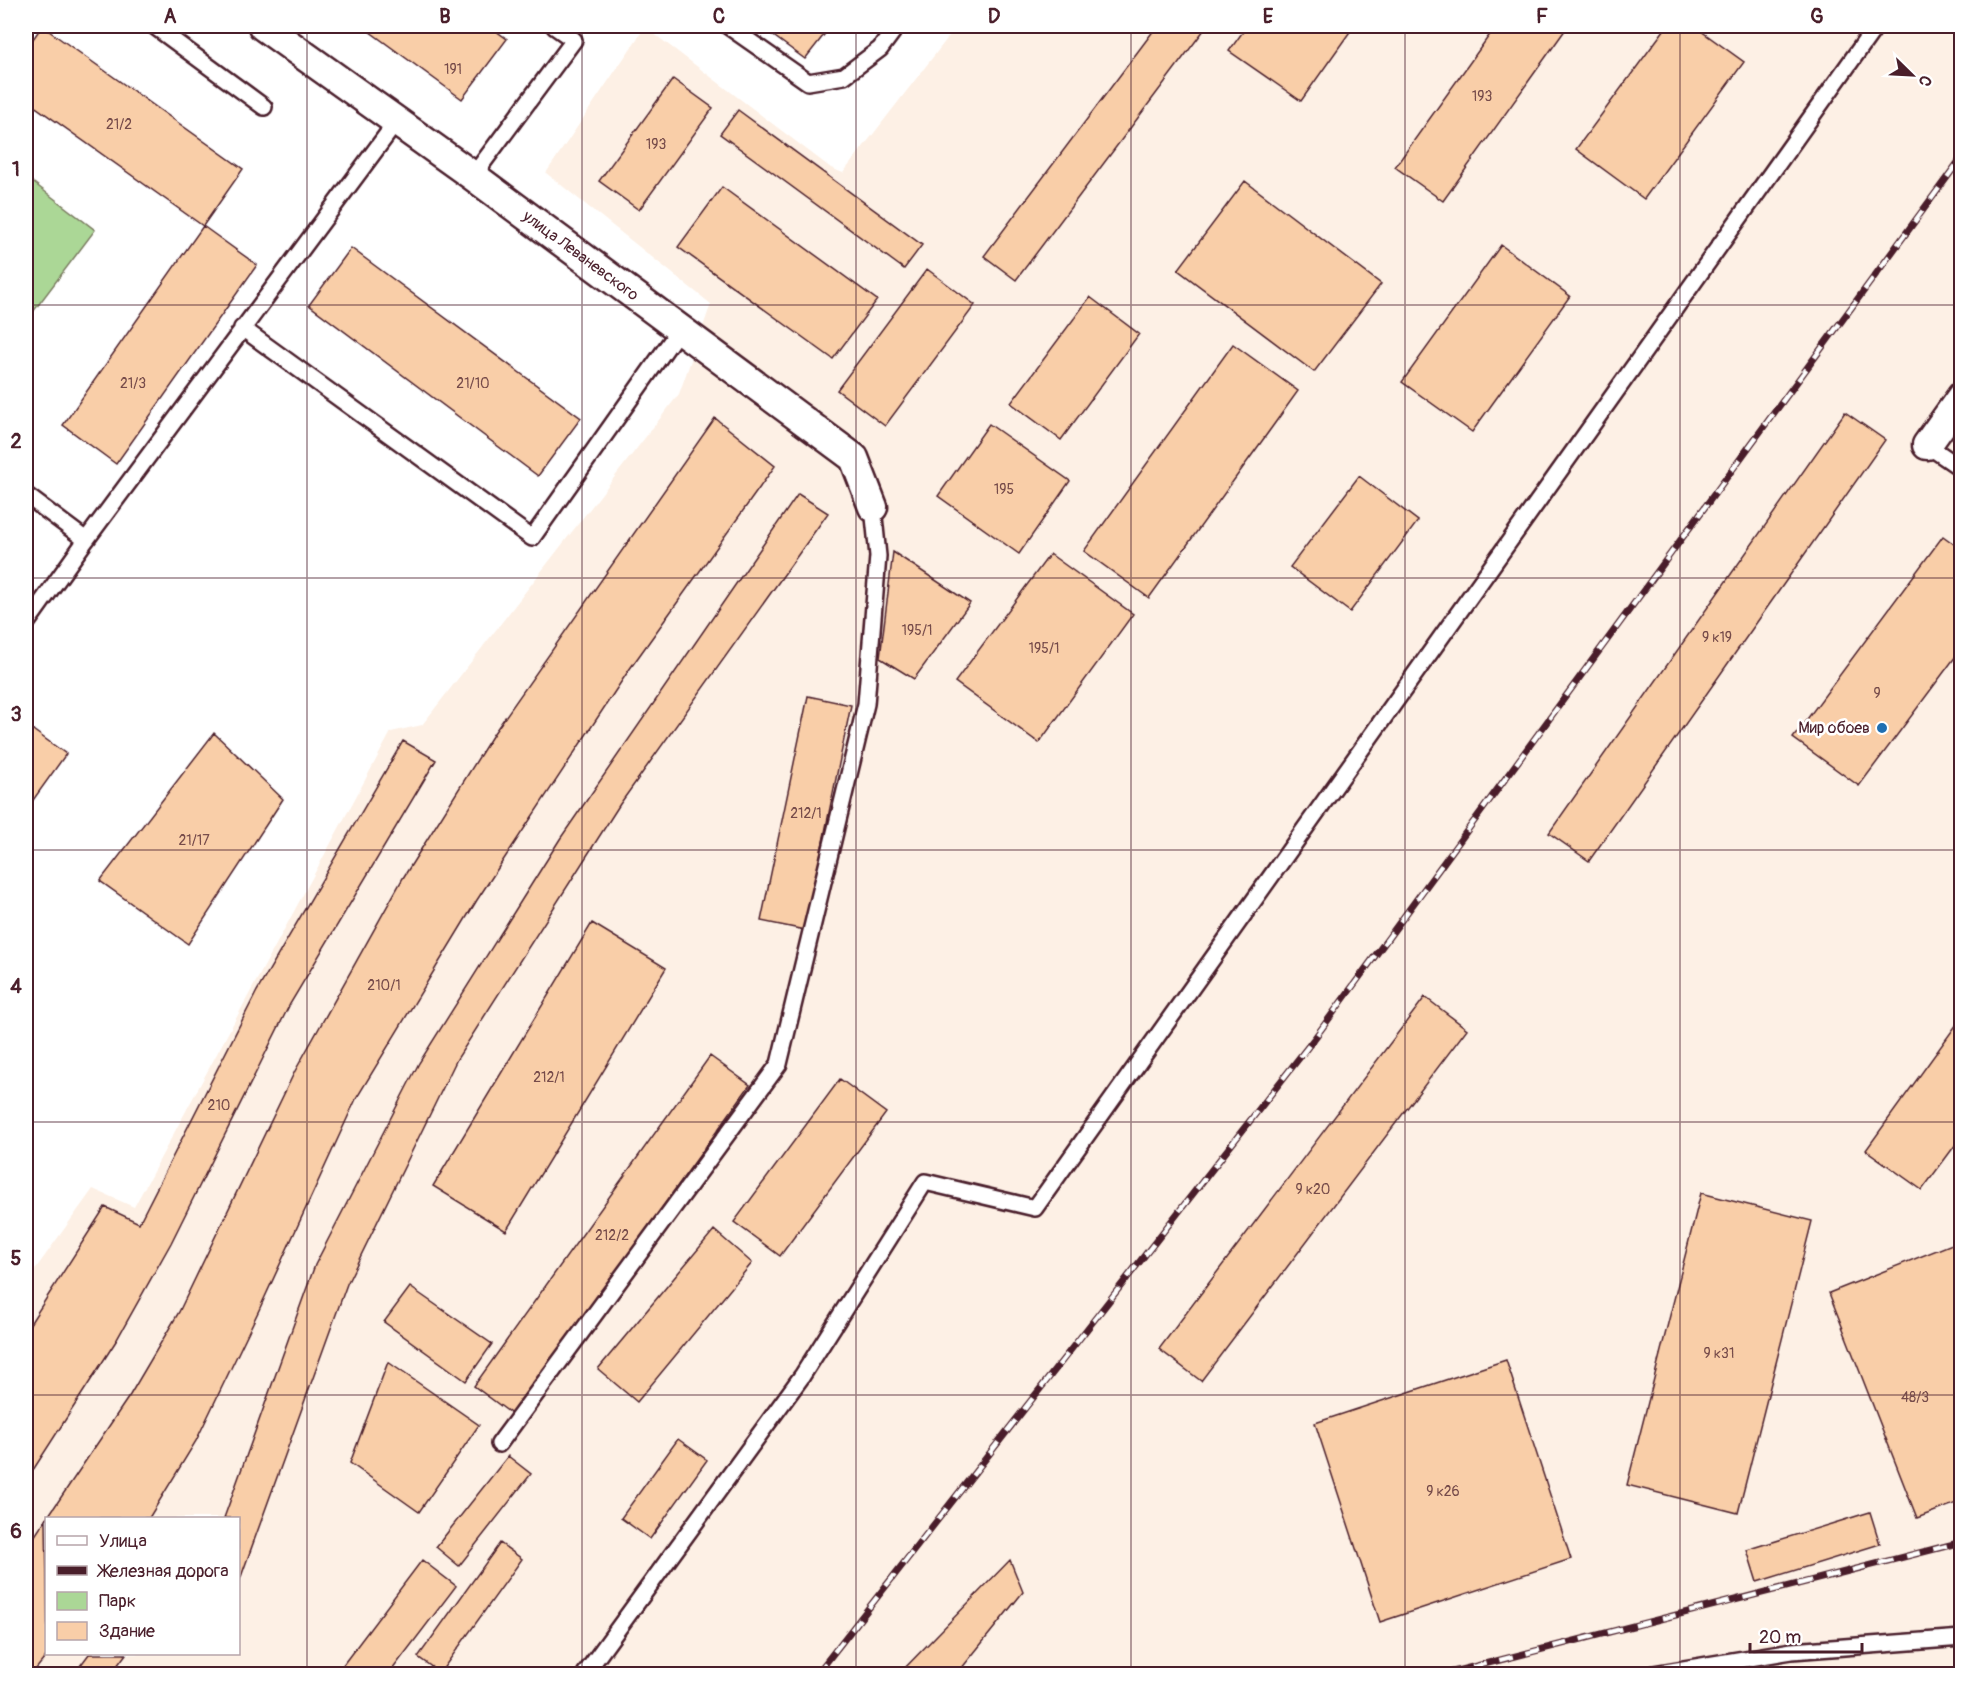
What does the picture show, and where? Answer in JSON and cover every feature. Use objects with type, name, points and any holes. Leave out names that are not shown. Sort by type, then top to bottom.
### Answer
[{"type":"street","name":"улица Леваневского","points":[[263,26],[473,176],[854,458],[873,507]]},
{"type":"street","points":[[1927,445],[1962,396]]},
{"type":"lane","points":[[154,26],[264,107]]},
{"type":"lane","points":[[473,176],[574,40],[554,26]]},
{"type":"lane","points":[[728,26],[808,82],[844,76],[880,49],[897,26]]},
{"type":"lane","points":[[585,1674],[802,1376],[925,1182],[1035,1208],[1876,26]]},
{"type":"lane","points":[[26,624],[242,328],[397,121]]},
{"type":"lane","points":[[242,328],[532,538],[679,330]]},
{"type":"lane","points":[[1927,445],[1962,469]]},
{"type":"lane","points":[[26,495],[86,540]]},
{"type":"lane","points":[[499,1444],[779,1064],[866,704],[878,556],[873,507]]},
{"type":"lane","points":[[1653,1674],[1792,1651],[1962,1638]]},
{"type":"shaded area","points":[[957,26],[1961,26],[1961,1674],[26,1674],[26,1282],[93,1189],[134,1207],[391,732],[422,725],[679,394],[711,304],[546,173],[645,27],[831,168],[843,173]]},
{"type":"green space","points":[[26,177],[95,230],[33,312],[26,306]]},
{"type":"building","points":[[42,26],[243,169],[203,226],[26,100],[26,49]]},
{"type":"building","points":[[362,26],[489,26],[507,39],[462,99]]},
{"type":"building","points":[[760,26],[831,26],[805,59]]},
{"type":"building","points":[[1157,26],[1207,26],[1016,280],[984,256]]},
{"type":"building","points":[[1247,26],[1354,26],[1301,101],[1229,51]]},
{"type":"building","points":[[1496,26],[1568,26],[1443,201],[1395,167]]},
{"type":"building","points":[[1667,26],[1694,26],[1744,62],[1644,199],[1576,149]]},
{"type":"building","points":[[673,79],[713,108],[639,210],[599,181]]},
{"type":"building","points":[[738,110],[922,245],[904,269],[720,134]]},
{"type":"building","points":[[1245,181],[1381,284],[1314,372],[1178,270]]},
{"type":"building","points":[[722,187],[877,300],[833,359],[678,247]]},
{"type":"building","points":[[203,226],[257,265],[116,464],[63,425]]},
{"type":"building","points":[[1501,245],[1570,296],[1472,432],[1402,382]]},
{"type":"building","points":[[351,248],[581,418],[538,476],[309,305]]},
{"type":"building","points":[[927,269],[975,305],[885,426],[837,390]]},
{"type":"building","points":[[1090,297],[1139,334],[1061,440],[1011,403]]},
{"type":"building","points":[[1233,344],[1298,391],[1149,598],[1084,551]]},
{"type":"building","points":[[1845,412],[1885,440],[1589,861],[1549,833]]},
{"type":"building","points":[[715,418],[775,466],[629,670],[477,900],[356,1099],[196,1441],[150,1517],[48,1517],[130,1395],[179,1312],[295,1071],[403,878],[494,733]]},
{"type":"building","points":[[989,424],[1070,481],[1019,554],[938,496]]},
{"type":"building","points":[[1359,476],[1418,521],[1350,612],[1290,567]]},
{"type":"building","points":[[798,494],[828,513],[620,804],[457,1059],[347,1284],[240,1579],[240,1517],[224,1517],[315,1265],[419,1063],[560,839]]},
{"type":"building","points":[[1943,536],[1962,550],[1962,648],[1859,786],[1793,738]]},
{"type":"building","points":[[893,552],[970,603],[914,679],[880,658]]},
{"type":"building","points":[[1050,554],[1133,614],[1039,743],[955,682]]},
{"type":"building","points":[[808,696],[851,705],[805,930],[761,921]]},
{"type":"building","points":[[26,725],[66,754],[26,810]]},
{"type":"building","points":[[214,733],[283,799],[188,944],[100,881]]},
{"type":"building","points":[[403,741],[436,760],[290,1004],[171,1243],[116,1341],[26,1481],[26,1330],[105,1207],[139,1223],[257,991]]},
{"type":"building","points":[[592,923],[666,968],[506,1231],[433,1186]]},
{"type":"building","points":[[1425,997],[1467,1029],[1201,1381],[1159,1349]]},
{"type":"building","points":[[1962,1017],[1962,1136],[1922,1190],[1866,1150]]},
{"type":"building","points":[[710,1056],[750,1085],[513,1415],[474,1386]]},
{"type":"building","points":[[840,1079],[886,1113],[780,1256],[734,1222]]},
{"type":"building","points":[[1701,1193],[1812,1221],[1738,1513],[1627,1485]]},
{"type":"building","points":[[714,1230],[752,1263],[637,1402],[598,1369]]},
{"type":"building","points":[[1962,1240],[1962,1501],[1917,1518],[1829,1293]]},
{"type":"building","points":[[410,1287],[492,1344],[466,1381],[384,1322]]},
{"type":"building","points":[[1506,1360],[1571,1559],[1380,1622],[1315,1423]]},
{"type":"building","points":[[388,1362],[479,1425],[419,1512],[350,1463]]},
{"type":"building","points":[[678,1439],[707,1460],[650,1539],[621,1518]]},
{"type":"building","points":[[508,1456],[531,1474],[459,1566],[436,1547]]},
{"type":"building","points":[[1870,1512],[1880,1544],[1757,1582],[1747,1550]]},
{"type":"building","points":[[45,1520],[45,1655],[47,1655],[32,1674],[26,1674],[26,1549]]},
{"type":"building","points":[[500,1543],[522,1559],[440,1673],[418,1657]]},
{"type":"building","points":[[422,1560],[456,1586],[389,1674],[336,1674]]},
{"type":"building","points":[[1010,1560],[1023,1592],[957,1674],[899,1674]]},
{"type":"building","points":[[88,1655],[125,1655],[111,1674],[74,1674]]},
{"type":"railway","points":[[817,1674],[1314,1039],[1962,157]]},
{"type":"railway","points":[[1445,1674],[1962,1542]]},
{"type":"place","name":"Мир обоев","points":[[1882,728]]}]
